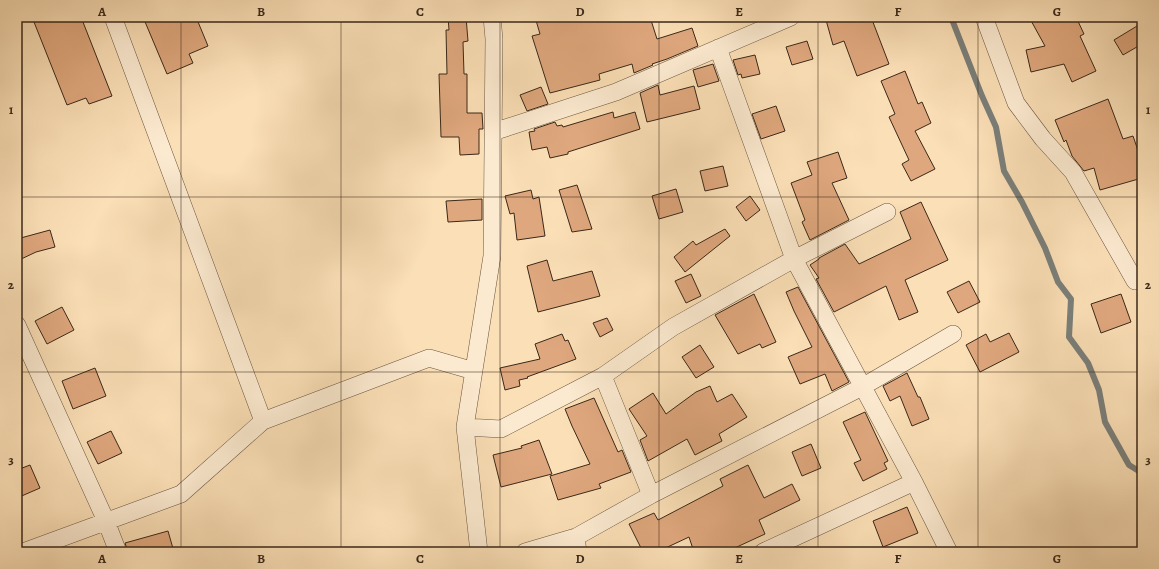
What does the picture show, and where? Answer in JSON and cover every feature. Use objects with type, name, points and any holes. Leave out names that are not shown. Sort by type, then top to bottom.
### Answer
[{"type":"street","points":[[112,17],[263,422]]},
{"type":"street","points":[[479,552],[466,427],[492,256],[494,39],[492,17]]},
{"type":"street","points":[[493,132],[616,92],[791,17]]},
{"type":"street","points":[[984,17],[1016,103],[1043,139],[1073,172],[1135,281]]},
{"type":"street","points":[[718,48],[794,259],[914,482],[949,552]]},
{"type":"street","points":[[466,427],[501,429],[603,376],[673,327],[794,259],[887,212]]},
{"type":"street","points":[[17,325],[106,522],[118,552]]},
{"type":"street","points":[[524,552],[577,544],[651,495],[862,387],[953,334]]},
{"type":"street","points":[[23,552],[181,494],[263,422],[429,358],[474,371]]},
{"type":"street","points":[[603,376],[651,495]]},
{"type":"street","points":[[764,552],[914,482]]},
{"type":"building","points":[[32,17],[81,17],[112,96],[89,104],[86,98],[67,105]]},
{"type":"building","points":[[143,17],[196,17],[208,46],[189,54],[193,63],[167,74]]},
{"type":"building","points":[[448,17],[466,17],[468,41],[463,42],[464,74],[467,74],[467,113],[482,113],[483,129],[479,129],[479,154],[460,155],[459,137],[441,137],[439,74],[447,74],[446,30],[449,30]]},
{"type":"building","points":[[535,17],[650,17],[657,39],[692,28],[698,46],[652,64],[653,65],[634,73],[632,64],[599,74],[600,80],[550,93],[532,36],[540,34]]},
{"type":"building","points":[[837,17],[871,17],[889,64],[857,76],[844,41],[833,45],[826,20]]},
{"type":"building","points":[[1029,17],[1076,17],[1084,34],[1080,36],[1096,71],[1072,82],[1064,64],[1031,72],[1026,50],[1045,46]]},
{"type":"building","points":[[1142,23],[1142,44],[1123,55],[1114,40]]},
{"type":"building","points":[[807,41],[813,59],[792,65],[786,47]]},
{"type":"building","points":[[755,55],[760,74],[742,78],[741,74],[738,75],[733,60]]},
{"type":"building","points":[[713,64],[719,81],[698,87],[693,70]]},
{"type":"building","points":[[905,71],[918,104],[922,102],[931,123],[915,131],[935,169],[911,181],[902,164],[909,160],[889,117],[895,114],[881,81]]},
{"type":"building","points":[[658,85],[660,95],[694,86],[700,109],[647,122],[640,93]]},
{"type":"building","points":[[541,87],[548,104],[527,111],[520,95]]},
{"type":"building","points":[[1108,99],[1123,139],[1133,136],[1142,162],[1142,178],[1100,190],[1094,168],[1084,171],[1072,156],[1066,140],[1064,142],[1055,120]]},
{"type":"building","points":[[776,106],[785,131],[761,139],[752,114]]},
{"type":"building","points":[[613,112],[614,118],[635,112],[640,129],[568,152],[568,154],[550,158],[547,147],[532,150],[529,132],[535,131],[534,129],[555,122],[557,126],[562,125],[563,127]]},
{"type":"building","points":[[838,152],[847,178],[832,183],[849,220],[810,240],[802,222],[805,220],[791,183],[812,175],[807,162]]},
{"type":"building","points":[[723,166],[728,186],[705,191],[700,171]]},
{"type":"building","points":[[577,185],[592,229],[572,232],[559,190]]},
{"type":"building","points":[[676,189],[683,212],[659,219],[652,196]]},
{"type":"building","points":[[531,190],[533,199],[539,197],[545,236],[517,240],[514,213],[510,214],[505,196]]},
{"type":"building","points":[[750,196],[760,210],[746,221],[736,207]]},
{"type":"building","points":[[482,199],[482,220],[448,222],[446,201]]},
{"type":"building","points":[[921,202],[948,260],[905,280],[918,312],[899,320],[886,286],[834,312],[816,279],[819,278],[810,265],[819,258],[845,244],[859,264],[911,239],[900,212]]},
{"type":"building","points":[[725,229],[730,236],[685,272],[674,257],[693,241],[696,245]]},
{"type":"building","points":[[50,230],[55,247],[36,252],[17,261],[17,239]]},
{"type":"building","points":[[547,260],[553,281],[592,271],[600,296],[538,312],[527,266]]},
{"type":"building","points":[[691,274],[701,296],[686,303],[675,281]]},
{"type":"building","points":[[969,281],[980,302],[958,313],[947,292]]},
{"type":"building","points":[[798,287],[849,382],[832,391],[825,374],[800,384],[788,357],[812,347],[786,292]]},
{"type":"building","points":[[754,294],[776,342],[762,348],[760,344],[738,354],[715,315]]},
{"type":"building","points":[[1121,294],[1131,322],[1101,333],[1091,304]]},
{"type":"building","points":[[62,307],[74,330],[47,344],[35,321]]},
{"type":"building","points":[[607,318],[613,330],[600,337],[593,323]]},
{"type":"building","points":[[1009,333],[1019,352],[980,372],[966,345],[986,334],[990,342]]},
{"type":"building","points":[[562,334],[565,341],[568,340],[576,359],[527,377],[528,378],[519,380],[520,386],[505,390],[500,368],[540,359],[535,344]]},
{"type":"building","points":[[700,345],[714,367],[696,378],[682,357]]},
{"type":"building","points":[[95,368],[106,396],[73,409],[62,381]]},
{"type":"building","points":[[907,373],[918,397],[920,397],[929,419],[912,426],[900,396],[890,401],[883,386]]},
{"type":"building","points":[[710,386],[717,402],[732,394],[747,417],[719,434],[722,441],[695,455],[687,439],[648,461],[640,440],[647,436],[629,409],[653,393],[666,414],[696,392]]},
{"type":"building","points":[[594,398],[618,452],[622,450],[631,472],[599,484],[601,488],[558,500],[550,476],[590,464],[565,409]]},
{"type":"building","points":[[865,412],[888,461],[884,463],[887,469],[863,481],[854,463],[861,460],[843,422]]},
{"type":"building","points":[[111,431],[122,453],[98,464],[87,442]]},
{"type":"building","points":[[539,440],[552,474],[501,487],[493,455],[522,448],[521,446]]},
{"type":"building","points":[[811,444],[821,468],[802,476],[792,452]]},
{"type":"building","points":[[30,465],[40,488],[17,498],[17,470]]},
{"type":"building","points":[[748,465],[764,498],[792,484],[800,500],[759,520],[765,534],[726,552],[694,552],[689,537],[657,552],[643,552],[629,524],[654,513],[658,520],[723,486],[720,479]]},
{"type":"building","points":[[907,507],[918,533],[883,547],[873,521]]},
{"type":"building","points":[[168,531],[174,552],[128,552],[125,543]]},
{"type":"waterway","points":[[951,17],[982,96],[996,127],[1004,171],[1022,202],[1045,248],[1058,282],[1071,299],[1069,337],[1088,363],[1099,390],[1105,422],[1129,465],[1142,473]]}]
